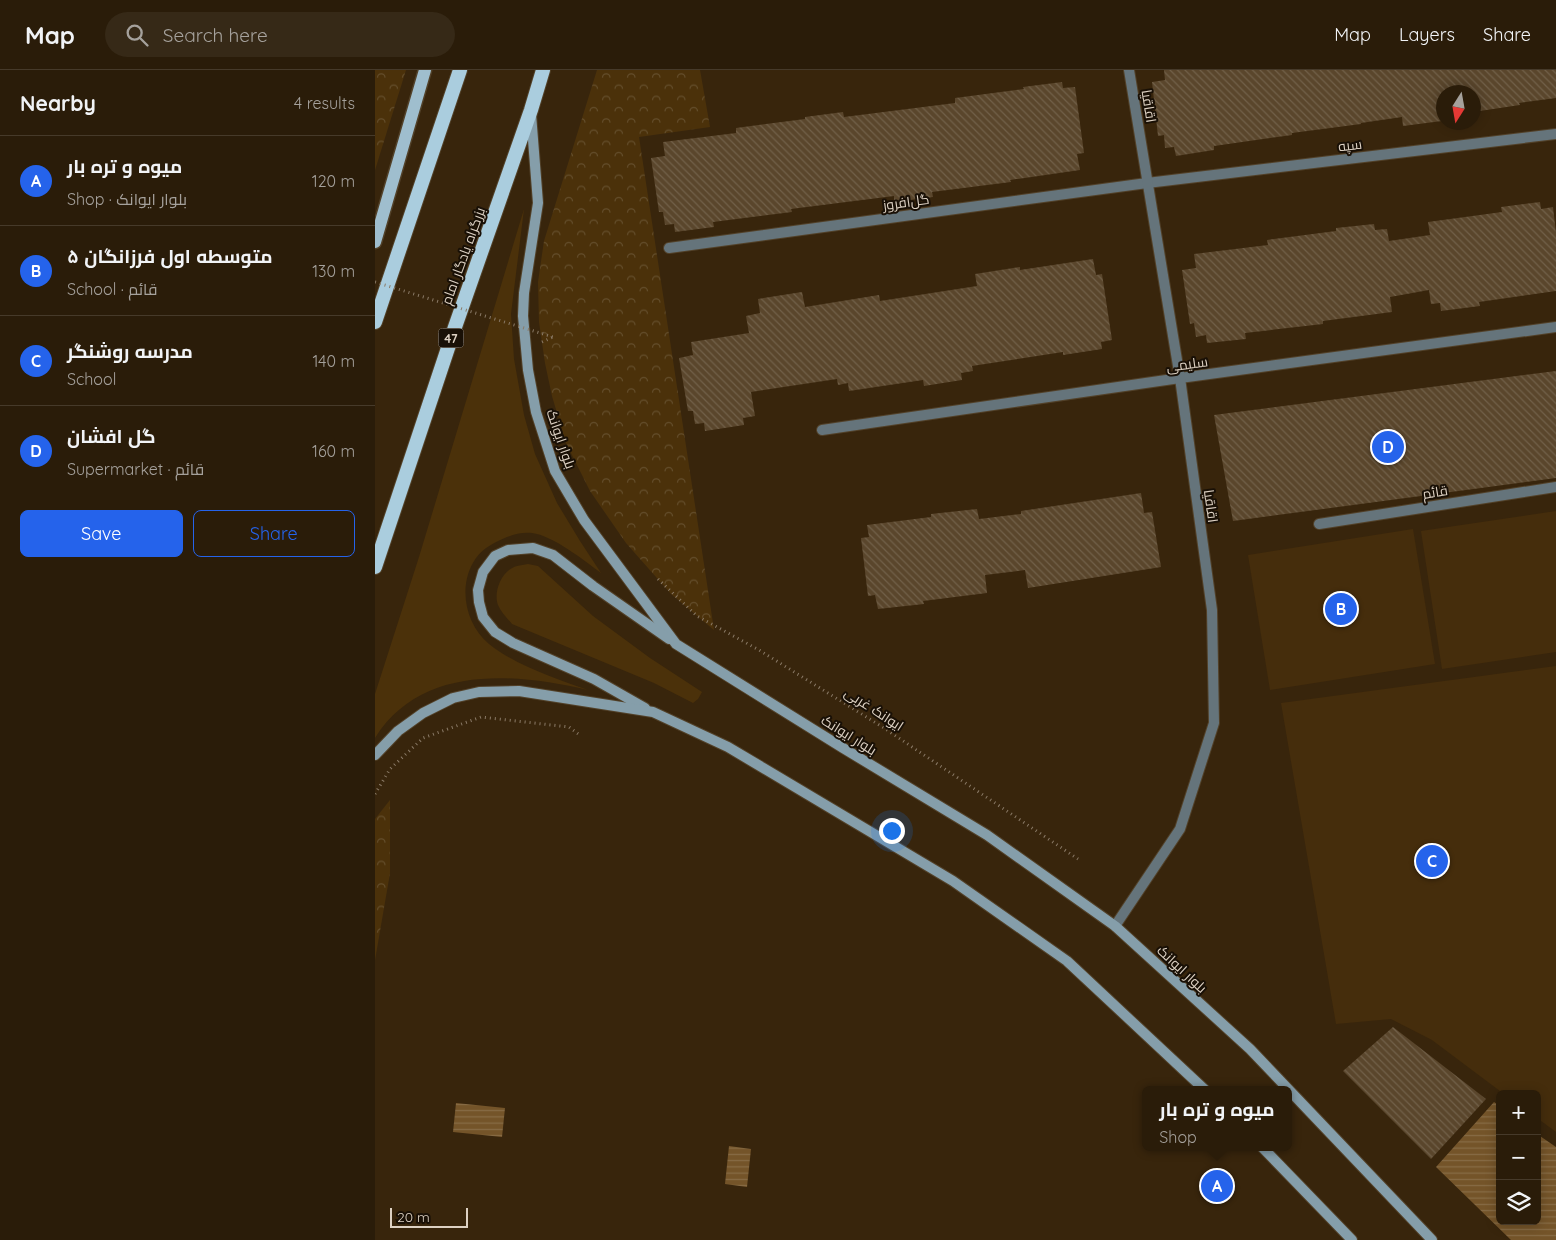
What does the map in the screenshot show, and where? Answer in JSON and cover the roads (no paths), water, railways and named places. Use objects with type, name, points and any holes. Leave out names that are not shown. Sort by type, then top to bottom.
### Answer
[{"type":"highway","points":[[375,322],[460,70]]},
{"type":"highway","name":"بزرگراه یادگار امام","points":[[375,567],[543,70]]},
{"type":"main road","points":[[375,242],[425,70]]},
{"type":"main road","name":"بلوار ایوانک","points":[[531,110],[538,204],[524,293],[523,316],[528,370],[536,412],[555,471],[584,520],[677,644],[987,835],[1115,926],[1250,1049],[1285,1086]]},
{"type":"main road","points":[[677,644],[593,586],[553,555],[533,548],[508,550],[495,556],[483,572],[478,590],[479,602],[483,616],[495,632],[513,643],[594,679],[653,712],[728,747],[953,881],[1067,961],[1201,1086]]},
{"type":"main road","points":[[375,755],[398,731],[423,713],[453,698],[479,692],[519,691],[653,712]]},
{"type":"main road","name":"بلوار ایوانک","points":[[1292,1093],[1432,1240]]},
{"type":"main road","points":[[1266,1151],[1353,1240]]},
{"type":"street","name":"اقاقیا","points":[[1115,926],[1180,829],[1214,723],[1212,610],[1180,378],[1129,70]]},
{"type":"street","name":"سپه","points":[[1147,183],[1556,134]]},
{"type":"street","name":"گل‌افروز","points":[[669,248],[1147,183]]},
{"type":"street","name":"سلیمی","points":[[822,430],[1180,378],[1556,327]]},
{"type":"street","name":"قائم","points":[[1319,524],[1556,487]]},
{"type":"place","name":"گل افشان","points":[[1388,447]]},
{"type":"place","name":"متوسطه اول فرزانگان ۵","points":[[1341,609]]},
{"type":"place","name":"مدرسه روشنگر","points":[[1432,861]]},
{"type":"place","name":"میوه و تره بار","points":[[1217,1186]]}]
